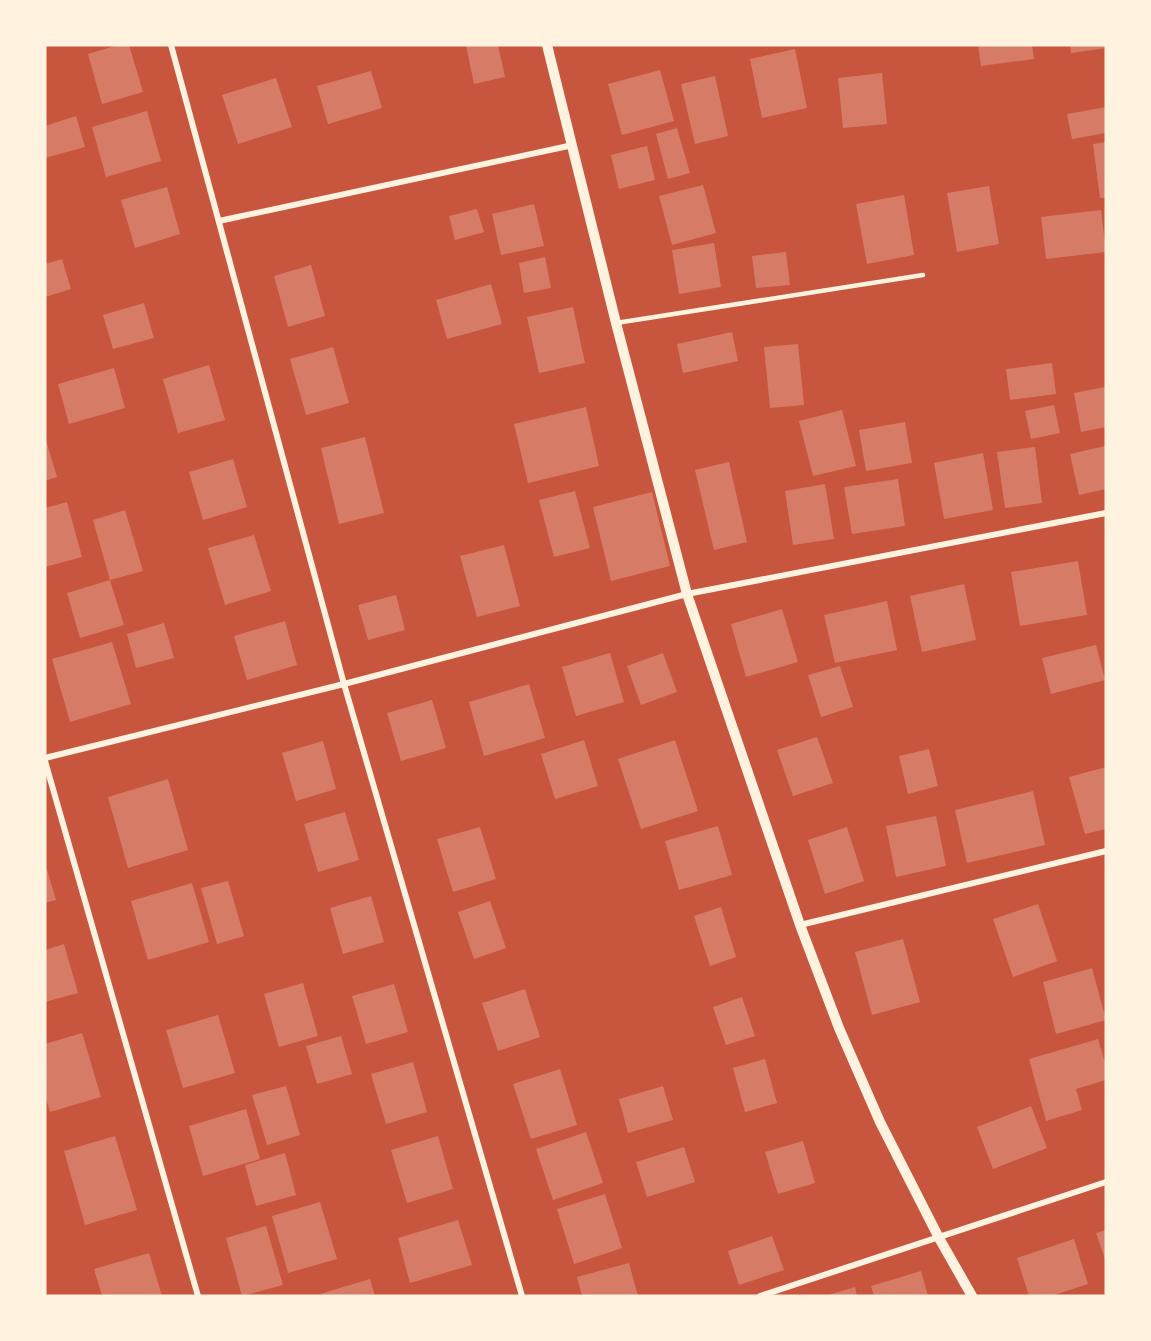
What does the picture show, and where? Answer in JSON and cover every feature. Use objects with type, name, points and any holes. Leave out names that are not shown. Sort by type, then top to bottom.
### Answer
[{"type":"street","points":[[171,45],[344,684],[522,1296]]},
{"type":"street","points":[[547,45],[616,323],[687,594],[800,925],[839,1028],[880,1122],[939,1238],[972,1296]]},
{"type":"street","points":[[219,221],[573,145]]},
{"type":"street","points":[[198,1296],[45,760],[687,594],[1106,513]]},
{"type":"street","points":[[800,925],[1106,851]]},
{"type":"street","points":[[759,1296],[1106,1182]]},
{"type":"lane","points":[[616,323],[923,275]]},
{"type":"building","points":[[118,45],[129,45],[143,92],[102,104],[88,54]]},
{"type":"building","points":[[466,45],[498,45],[505,77],[474,84]]},
{"type":"building","points":[[978,45],[1032,45],[1034,59],[981,66]]},
{"type":"building","points":[[1070,45],[1106,45],[1106,48],[1071,53]]},
{"type":"building","points":[[795,49],[807,108],[762,118],[750,59]]},
{"type":"building","points":[[660,70],[674,121],[622,135],[608,84]]},
{"type":"building","points":[[371,71],[382,108],[328,124],[317,86]]},
{"type":"building","points":[[882,73],[887,124],[843,128],[838,78]]},
{"type":"building","points":[[715,76],[728,136],[695,144],[681,84]]},
{"type":"building","points":[[276,78],[292,127],[238,144],[222,95]]},
{"type":"building","points":[[1106,107],[1106,133],[1072,139],[1067,114]]},
{"type":"building","points":[[147,111],[161,161],[106,177],[92,127]]},
{"type":"building","points":[[76,116],[85,147],[45,158],[45,126]]},
{"type":"building","points":[[677,128],[690,173],[668,179],[656,134]]},
{"type":"building","points":[[1106,142],[1106,198],[1100,198],[1093,144]]},
{"type":"building","points":[[647,146],[655,180],[619,189],[611,155]]},
{"type":"building","points":[[703,185],[716,233],[672,245],[659,196]]},
{"type":"building","points":[[989,186],[999,244],[957,252],[947,193]]},
{"type":"building","points":[[167,187],[180,234],[135,248],[121,200]]},
{"type":"building","points":[[904,195],[914,255],[867,264],[856,204]]},
{"type":"building","points":[[534,204],[544,246],[501,255],[492,214]]},
{"type":"building","points":[[477,209],[484,232],[455,240],[449,216]]},
{"type":"building","points":[[1101,210],[1106,252],[1046,259],[1041,217]]},
{"type":"building","points":[[714,243],[721,287],[679,294],[672,250]]},
{"type":"building","points":[[786,252],[790,285],[756,288],[752,256]]},
{"type":"building","points":[[545,257],[551,288],[524,293],[519,263]]},
{"type":"building","points":[[62,259],[71,289],[45,297],[45,264]]},
{"type":"building","points":[[311,265],[325,316],[288,327],[274,276]]},
{"type":"building","points":[[491,284],[502,324],[447,339],[436,300]]},
{"type":"building","points":[[144,303],[154,338],[113,349],[103,315]]},
{"type":"building","points":[[573,307],[585,363],[539,373],[527,317]]},
{"type":"building","points":[[732,332],[738,361],[683,373],[677,344]]},
{"type":"building","points":[[798,344],[804,405],[770,408],[764,347]]},
{"type":"building","points":[[333,347],[349,403],[306,415],[290,359]]},
{"type":"building","points":[[1052,363],[1056,394],[1010,400],[1006,369]]},
{"type":"building","points":[[209,365],[225,420],[178,433],[163,379]]},
{"type":"building","points":[[114,368],[125,408],[69,424],[58,384]]},
{"type":"building","points":[[1105,387],[1106,427],[1081,432],[1074,393]]},
{"type":"building","points":[[1054,405],[1060,433],[1031,439],[1025,411]]},
{"type":"building","points":[[586,407],[599,466],[528,483],[514,424]]},
{"type":"building","points":[[842,410],[856,466],[813,476],[799,421]]},
{"type":"building","points":[[905,422],[912,463],[866,471],[859,430]]},
{"type":"building","points":[[45,437],[57,477],[45,481]]},
{"type":"building","points":[[365,437],[384,513],[339,524],[321,448]]},
{"type":"building","points":[[1105,446],[1106,489],[1079,495],[1070,454]]},
{"type":"building","points":[[1035,447],[1042,503],[1005,508],[997,452]]},
{"type":"building","points":[[983,453],[993,510],[944,519],[934,463]]},
{"type":"building","points":[[233,459],[247,507],[203,520],[189,472]]},
{"type":"building","points":[[729,462],[747,542],[714,550],[695,470]]},
{"type":"building","points":[[898,479],[905,526],[852,534],[844,487]]},
{"type":"building","points":[[825,484],[834,539],[793,545],[785,491]]},
{"type":"building","points":[[575,491],[590,548],[554,557],[539,500]]},
{"type":"building","points":[[652,492],[670,566],[611,581],[593,507]]},
{"type":"building","points":[[67,502],[82,557],[45,567],[45,508]]},
{"type":"building","points":[[125,510],[143,571],[110,580],[93,520]]},
{"type":"building","points":[[254,535],[271,591],[225,605],[208,548]]},
{"type":"building","points":[[504,545],[520,606],[477,617],[460,556]]},
{"type":"building","points":[[1078,561],[1087,615],[1020,626],[1011,572]]},
{"type":"building","points":[[110,580],[124,625],[80,638],[67,593]]},
{"type":"building","points":[[964,584],[976,640],[922,652],[910,596]]},
{"type":"building","points":[[396,595],[405,630],[368,640],[358,605]]},
{"type":"building","points":[[887,601],[897,650],[835,663],[824,615]]},
{"type":"building","points":[[782,609],[798,662],[746,677],[731,624]]},
{"type":"building","points":[[285,621],[297,665],[247,680],[234,636]]},
{"type":"building","points":[[164,623],[174,658],[136,668],[127,634]]},
{"type":"building","points":[[112,642],[131,704],[70,722],[52,659]]},
{"type":"building","points":[[1096,645],[1105,680],[1051,694],[1042,658]]},
{"type":"building","points":[[610,653],[624,702],[576,716],[562,667]]},
{"type":"building","points":[[663,653],[677,692],[641,705],[627,666]]},
{"type":"building","points":[[840,666],[853,707],[821,717],[808,675]]},
{"type":"building","points":[[529,684],[545,738],[484,756],[469,702]]},
{"type":"building","points":[[432,700],[446,748],[401,761],[387,713]]},
{"type":"building","points":[[817,737],[833,783],[793,796],[777,750]]},
{"type":"building","points":[[584,740],[598,786],[555,799],[541,754]]},
{"type":"building","points":[[675,740],[698,811],[641,829],[618,759]]},
{"type":"building","points":[[323,741],[336,789],[296,801],[282,753]]},
{"type":"building","points":[[929,749],[938,786],[908,794],[899,756]]},
{"type":"building","points":[[1106,767],[1106,829],[1085,834],[1069,777]]},
{"type":"building","points":[[168,779],[188,850],[128,868],[108,797]]},
{"type":"building","points":[[1033,791],[1045,845],[967,863],[955,810]]},
{"type":"building","points":[[345,812],[359,860],[318,872],[304,824]]},
{"type":"building","points":[[936,816],[946,866],[896,877],[886,826]]},
{"type":"building","points":[[718,826],[732,875],[679,890],[665,841]]},
{"type":"building","points":[[480,827],[496,879],[453,892],[437,839]]},
{"type":"building","points":[[847,827],[864,881],[825,894],[808,840]]},
{"type":"building","points":[[45,863],[56,900],[45,903]]},
{"type":"building","points":[[228,881],[244,936],[217,944],[201,888]]},
{"type":"building","points":[[192,883],[209,942],[148,960],[131,901]]},
{"type":"building","points":[[371,896],[384,942],[343,954],[330,908]]},
{"type":"building","points":[[490,901],[506,948],[474,959],[458,912]]},
{"type":"building","points":[[1038,904],[1057,961],[1013,977],[993,919]]},
{"type":"building","points":[[721,907],[736,957],[710,966],[694,916]]},
{"type":"building","points":[[903,939],[920,1002],[872,1015],[855,952]]},
{"type":"building","points":[[64,944],[78,993],[45,1002],[45,950]]},
{"type":"building","points":[[1092,968],[1106,1020],[1056,1034],[1043,982]]},
{"type":"building","points":[[303,983],[318,1036],[279,1047],[264,994]]},
{"type":"building","points":[[394,984],[408,1032],[366,1044],[352,996]]},
{"type":"building","points":[[525,989],[540,1037],[498,1051],[482,1003]]},
{"type":"building","points":[[742,997],[755,1036],[726,1045],[713,1007]]},
{"type":"building","points":[[218,1015],[235,1073],[183,1088],[166,1030]]},
{"type":"building","points":[[82,1033],[101,1097],[50,1112],[45,1096],[45,1044]]},
{"type":"building","points":[[341,1036],[352,1074],[317,1084],[306,1046]]},
{"type":"building","points":[[1098,1039],[1106,1066],[1106,1080],[1076,1089],[1082,1110],[1046,1121],[1029,1059]]},
{"type":"building","points":[[765,1059],[777,1103],[745,1112],[733,1068]]},
{"type":"building","points":[[413,1062],[427,1112],[386,1124],[371,1074]]},
{"type":"building","points":[[560,1069],[577,1125],[531,1139],[513,1084]]},
{"type":"building","points":[[286,1086],[300,1135],[267,1145],[252,1095]]},
{"type":"building","points":[[663,1086],[673,1120],[628,1133],[619,1099]]},
{"type":"building","points":[[1031,1106],[1047,1148],[993,1169],[977,1127]]},
{"type":"building","points":[[246,1109],[260,1159],[203,1176],[189,1126]]},
{"type":"building","points":[[586,1132],[603,1183],[553,1200],[536,1149]]},
{"type":"building","points":[[115,1136],[137,1210],[85,1225],[64,1151]]},
{"type":"building","points":[[438,1136],[453,1189],[407,1203],[391,1150]]},
{"type":"building","points":[[803,1141],[815,1183],[778,1194],[765,1152]]},
{"type":"building","points":[[684,1147],[695,1182],[647,1197],[636,1162]]},
{"type":"building","points":[[285,1153],[296,1195],[256,1206],[245,1165]]},
{"type":"building","points":[[605,1194],[622,1248],[574,1264],[557,1209]]},
{"type":"building","points":[[320,1202],[337,1259],[288,1273],[272,1216]]},
{"type":"building","points":[[458,1220],[472,1265],[410,1283],[398,1238]]},
{"type":"building","points":[[266,1226],[283,1285],[242,1296],[226,1238]]},
{"type":"building","points":[[1106,1230],[1106,1262],[1096,1233]]},
{"type":"building","points":[[772,1236],[784,1270],[739,1285],[728,1251]]},
{"type":"building","points":[[1074,1239],[1088,1284],[1051,1296],[1029,1296],[1017,1258]]},
{"type":"building","points":[[149,1253],[162,1296],[102,1296],[94,1269]]},
{"type":"building","points":[[629,1263],[638,1296],[582,1296],[577,1277]]},
{"type":"building","points":[[921,1271],[928,1296],[874,1296],[871,1286]]},
{"type":"building","points":[[370,1279],[375,1296],[321,1296],[320,1294]]},
{"type":"building","points":[[855,1287],[857,1296],[828,1296],[828,1295]]}]
